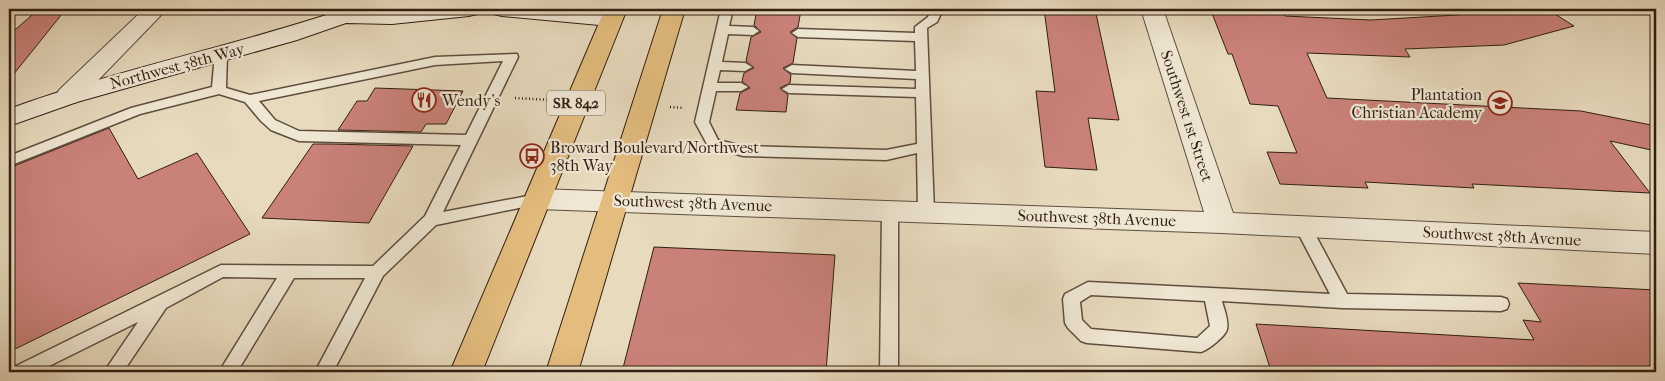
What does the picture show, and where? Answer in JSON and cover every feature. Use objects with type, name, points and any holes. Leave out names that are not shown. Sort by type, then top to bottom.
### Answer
[{"type":"main road","points":[[562,372],[674,9]]},
{"type":"main road","name":"SR 842","points":[[466,372],[613,14]]},
{"type":"street","points":[[68,96],[156,9]]},
{"type":"street","name":"Northwest 38th Way","points":[[9,118],[68,96],[221,54],[355,11],[392,17],[469,9]]},
{"type":"street","points":[[502,9],[613,14]]},
{"type":"street","name":"Southwest 1st Street","points":[[1152,9],[1222,223]]},
{"type":"street","name":"Southwest 38th Avenue","points":[[538,199],[616,200],[1222,223],[1656,243]]},
{"type":"lane","points":[[727,9],[702,122],[713,143],[743,151],[886,155],[924,147]]},
{"type":"lane","points":[[926,212],[921,27],[933,18],[937,9]]},
{"type":"lane","points":[[723,30],[753,31]]},
{"type":"lane","points":[[798,33],[921,37]]},
{"type":"lane","points":[[219,90],[221,54]]},
{"type":"lane","points":[[9,161],[136,111],[219,90],[250,99],[436,62],[512,57],[469,140],[431,220],[377,272],[324,372]]},
{"type":"lane","points":[[715,66],[745,67]]},
{"type":"lane","points":[[792,69],[922,75]]},
{"type":"lane","points":[[710,87],[741,87]]},
{"type":"lane","points":[[789,88],[922,93]]},
{"type":"lane","points":[[250,99],[269,124],[284,132],[299,136],[469,140]]},
{"type":"lane","points":[[431,220],[538,199]]},
{"type":"lane","points":[[889,372],[890,210]]},
{"type":"lane","points":[[1303,227],[1342,301]]},
{"type":"lane","points":[[20,372],[159,304],[221,271],[377,272]]},
{"type":"lane","points":[[228,372],[290,271]]},
{"type":"lane","points":[[1212,294],[1219,328],[1202,345],[1087,336],[1074,323],[1071,299],[1088,288],[1212,294],[1342,301],[1501,304]]},
{"type":"lane","points":[[113,372],[159,304]]},
{"type":"path","points":[[509,98],[551,100]]},
{"type":"building","points":[[39,9],[66,9],[9,80],[9,35]]},
{"type":"building","points":[[757,9],[801,10],[798,27],[790,32],[797,38],[793,63],[783,68],[791,75],[790,83],[780,88],[788,95],[786,112],[736,110],[740,93],[750,88],[742,81],[744,73],[754,68],[746,61],[751,37],[761,32],[754,25]]},
{"type":"building","points":[[1044,9],[1095,9],[1119,120],[1088,118],[1097,170],[1045,167],[1036,91],[1055,92]]},
{"type":"building","points":[[1483,9],[1547,9],[1574,26],[1504,45],[1405,49],[1410,57],[1307,53],[1327,98],[1581,111],[1656,126],[1656,151],[1610,141],[1650,193],[1472,184],[1474,188],[1365,182],[1368,188],[1280,184],[1267,152],[1297,153],[1278,106],[1250,104],[1232,54],[1228,54],[1211,11],[1371,20],[1457,15]]},
{"type":"building","points":[[375,88],[463,91],[446,124],[426,124],[421,132],[338,130],[357,101],[367,101]]},
{"type":"building","points":[[109,128],[138,179],[197,153],[250,234],[9,352],[9,168]]},
{"type":"building","points":[[313,144],[413,146],[369,223],[262,218]]},
{"type":"building","points":[[654,247],[835,255],[826,372],[622,372]]},
{"type":"building","points":[[1518,283],[1656,290],[1656,372],[1271,371],[1256,324],[1534,340],[1523,320],[1541,322]]},
{"type":"place","name":"Wendy's","points":[[424,100]]},
{"type":"place","name":"Plantation Christian Academy","points":[[1500,103]]},
{"type":"place","name":"Broward Boulevard/Northwest 38th Way","points":[[532,156]]}]
